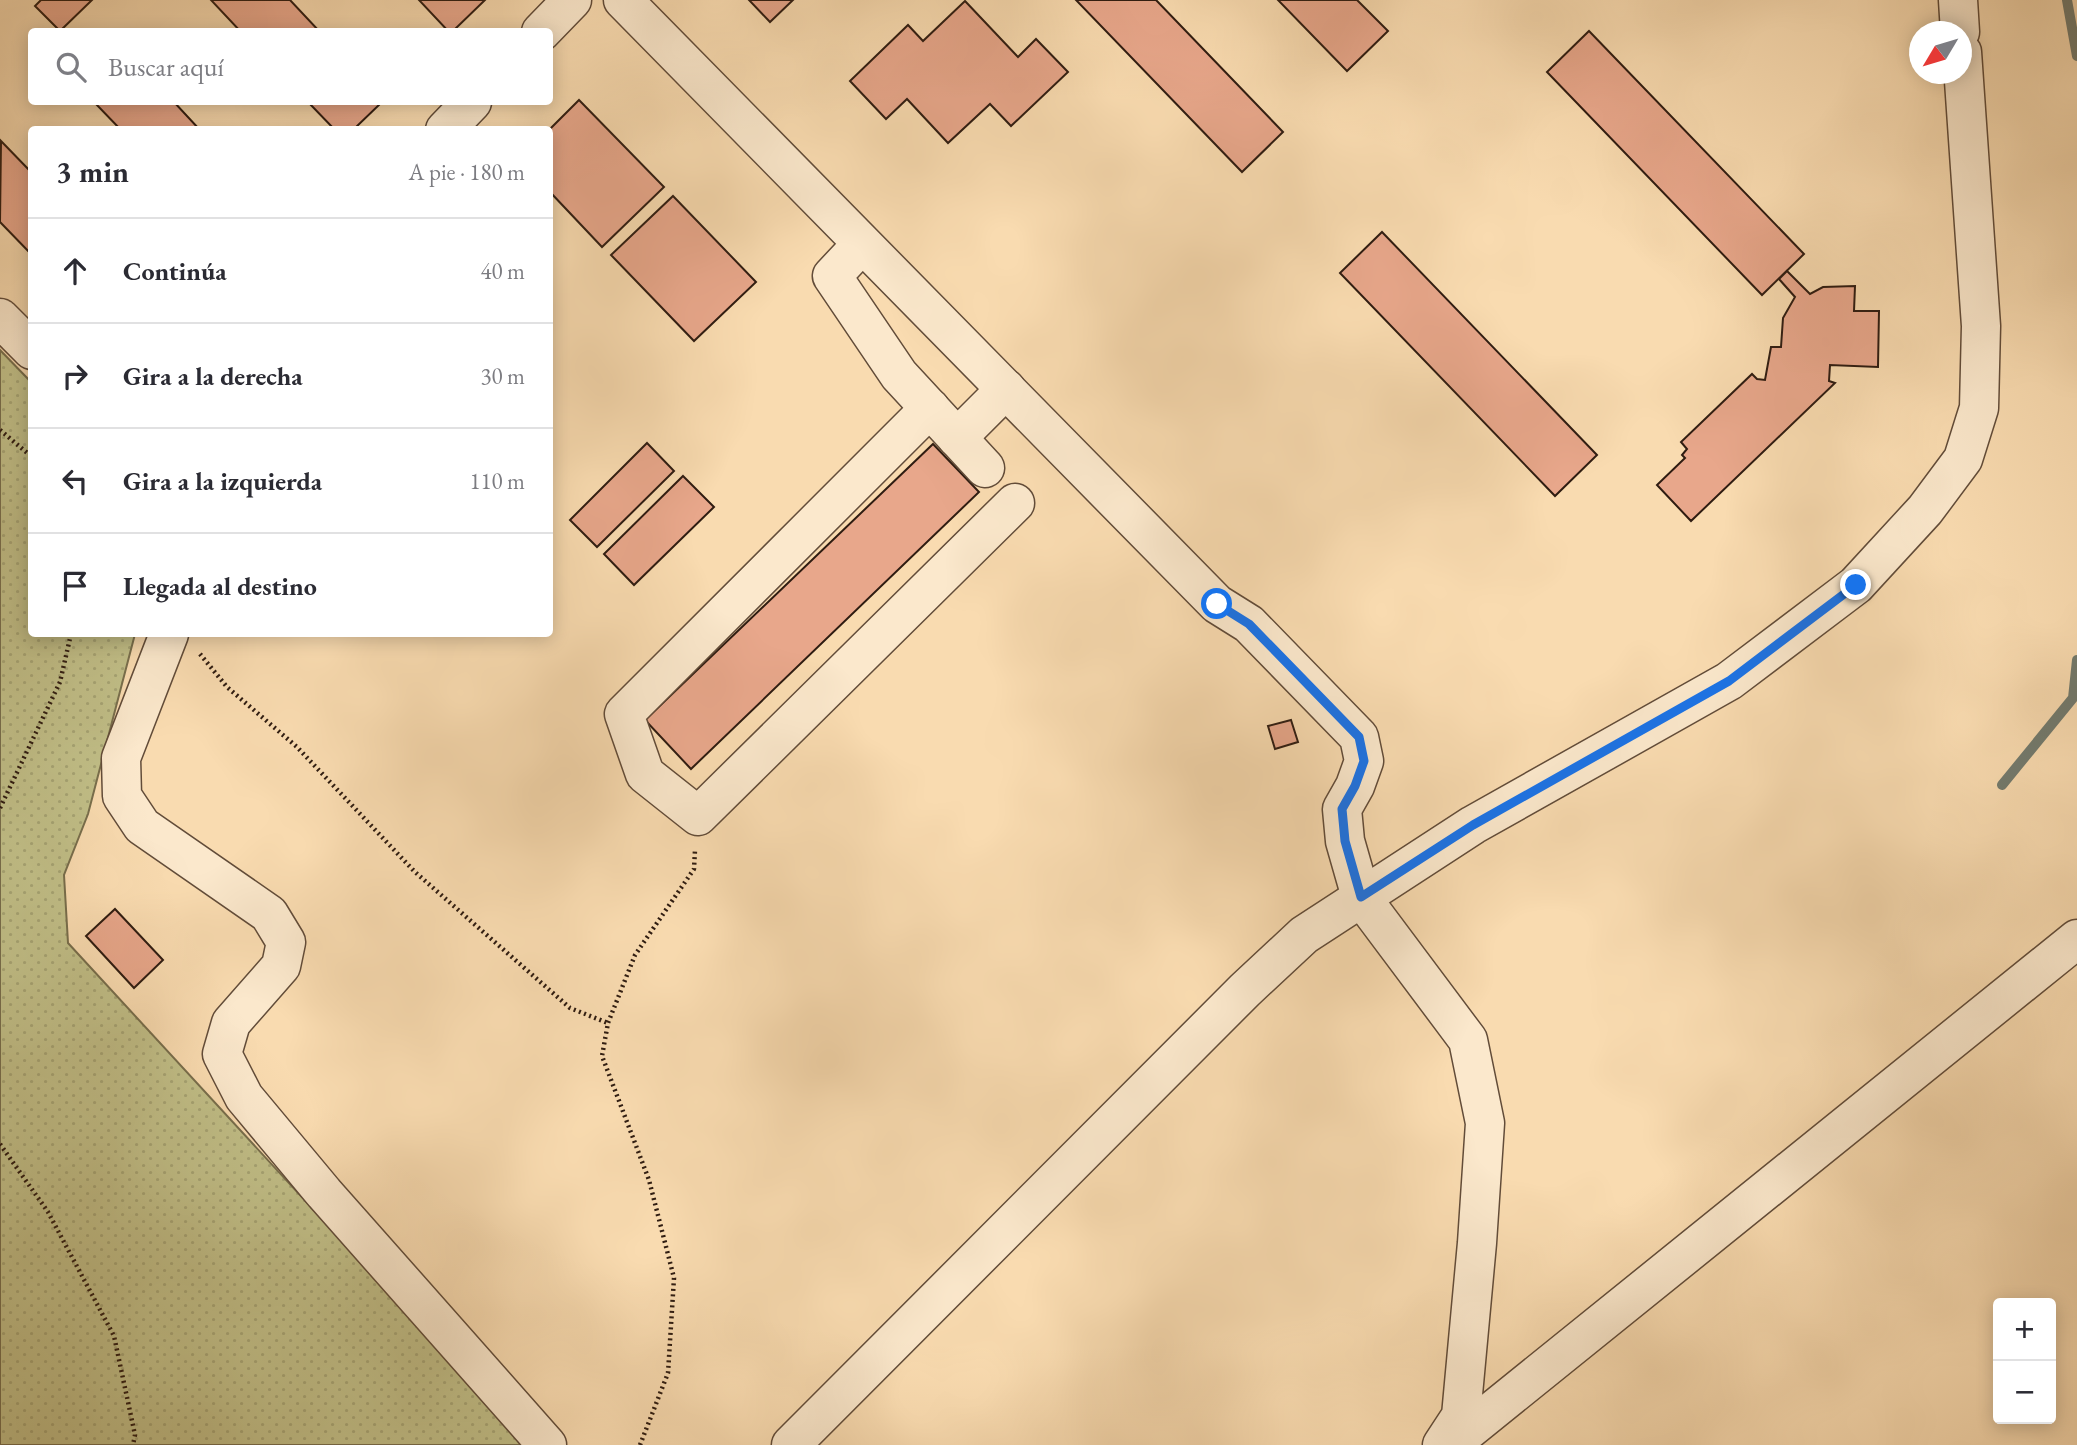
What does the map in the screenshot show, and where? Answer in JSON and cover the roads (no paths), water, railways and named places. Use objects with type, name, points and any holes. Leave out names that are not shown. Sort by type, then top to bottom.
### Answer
[{"type":"lane","points":[[545,28],[572,0]]},
{"type":"lane","points":[[623,0],[1217,604],[1249,624],[1359,737],[1364,761],[1355,786],[1342,809],[1345,841],[1361,897],[1468,1040],[1485,1123],[1461,1416],[1442,1445]]},
{"type":"lane","points":[[1958,0],[1959,21]]},
{"type":"lane","points":[[791,1445],[1245,990],[1304,935],[1473,825],[1729,681],[1856,585],[1926,510],[1963,459],[1979,408],[1981,326],[1964,84]]},
{"type":"lane","points":[[449,126],[469,105]]},
{"type":"lane","points":[[862,244],[832,276],[899,375],[985,468]]},
{"type":"lane","points":[[0,318],[28,346]]},
{"type":"lane","points":[[957,438],[1006,389]]},
{"type":"lane","points":[[930,408],[624,714],[645,774],[698,816],[1015,503]]},
{"type":"lane","points":[[183,641],[121,758],[122,796],[142,826],[269,914],[286,942],[281,966],[231,1023],[222,1054],[244,1097],[315,1182],[547,1445]]},
{"type":"lane","points":[[1450,1445],[2077,939]]},
{"type":"waterway","points":[[2067,0],[2077,56]]},
{"type":"waterway","points":[[2002,785],[2073,698],[2077,660]]}]
